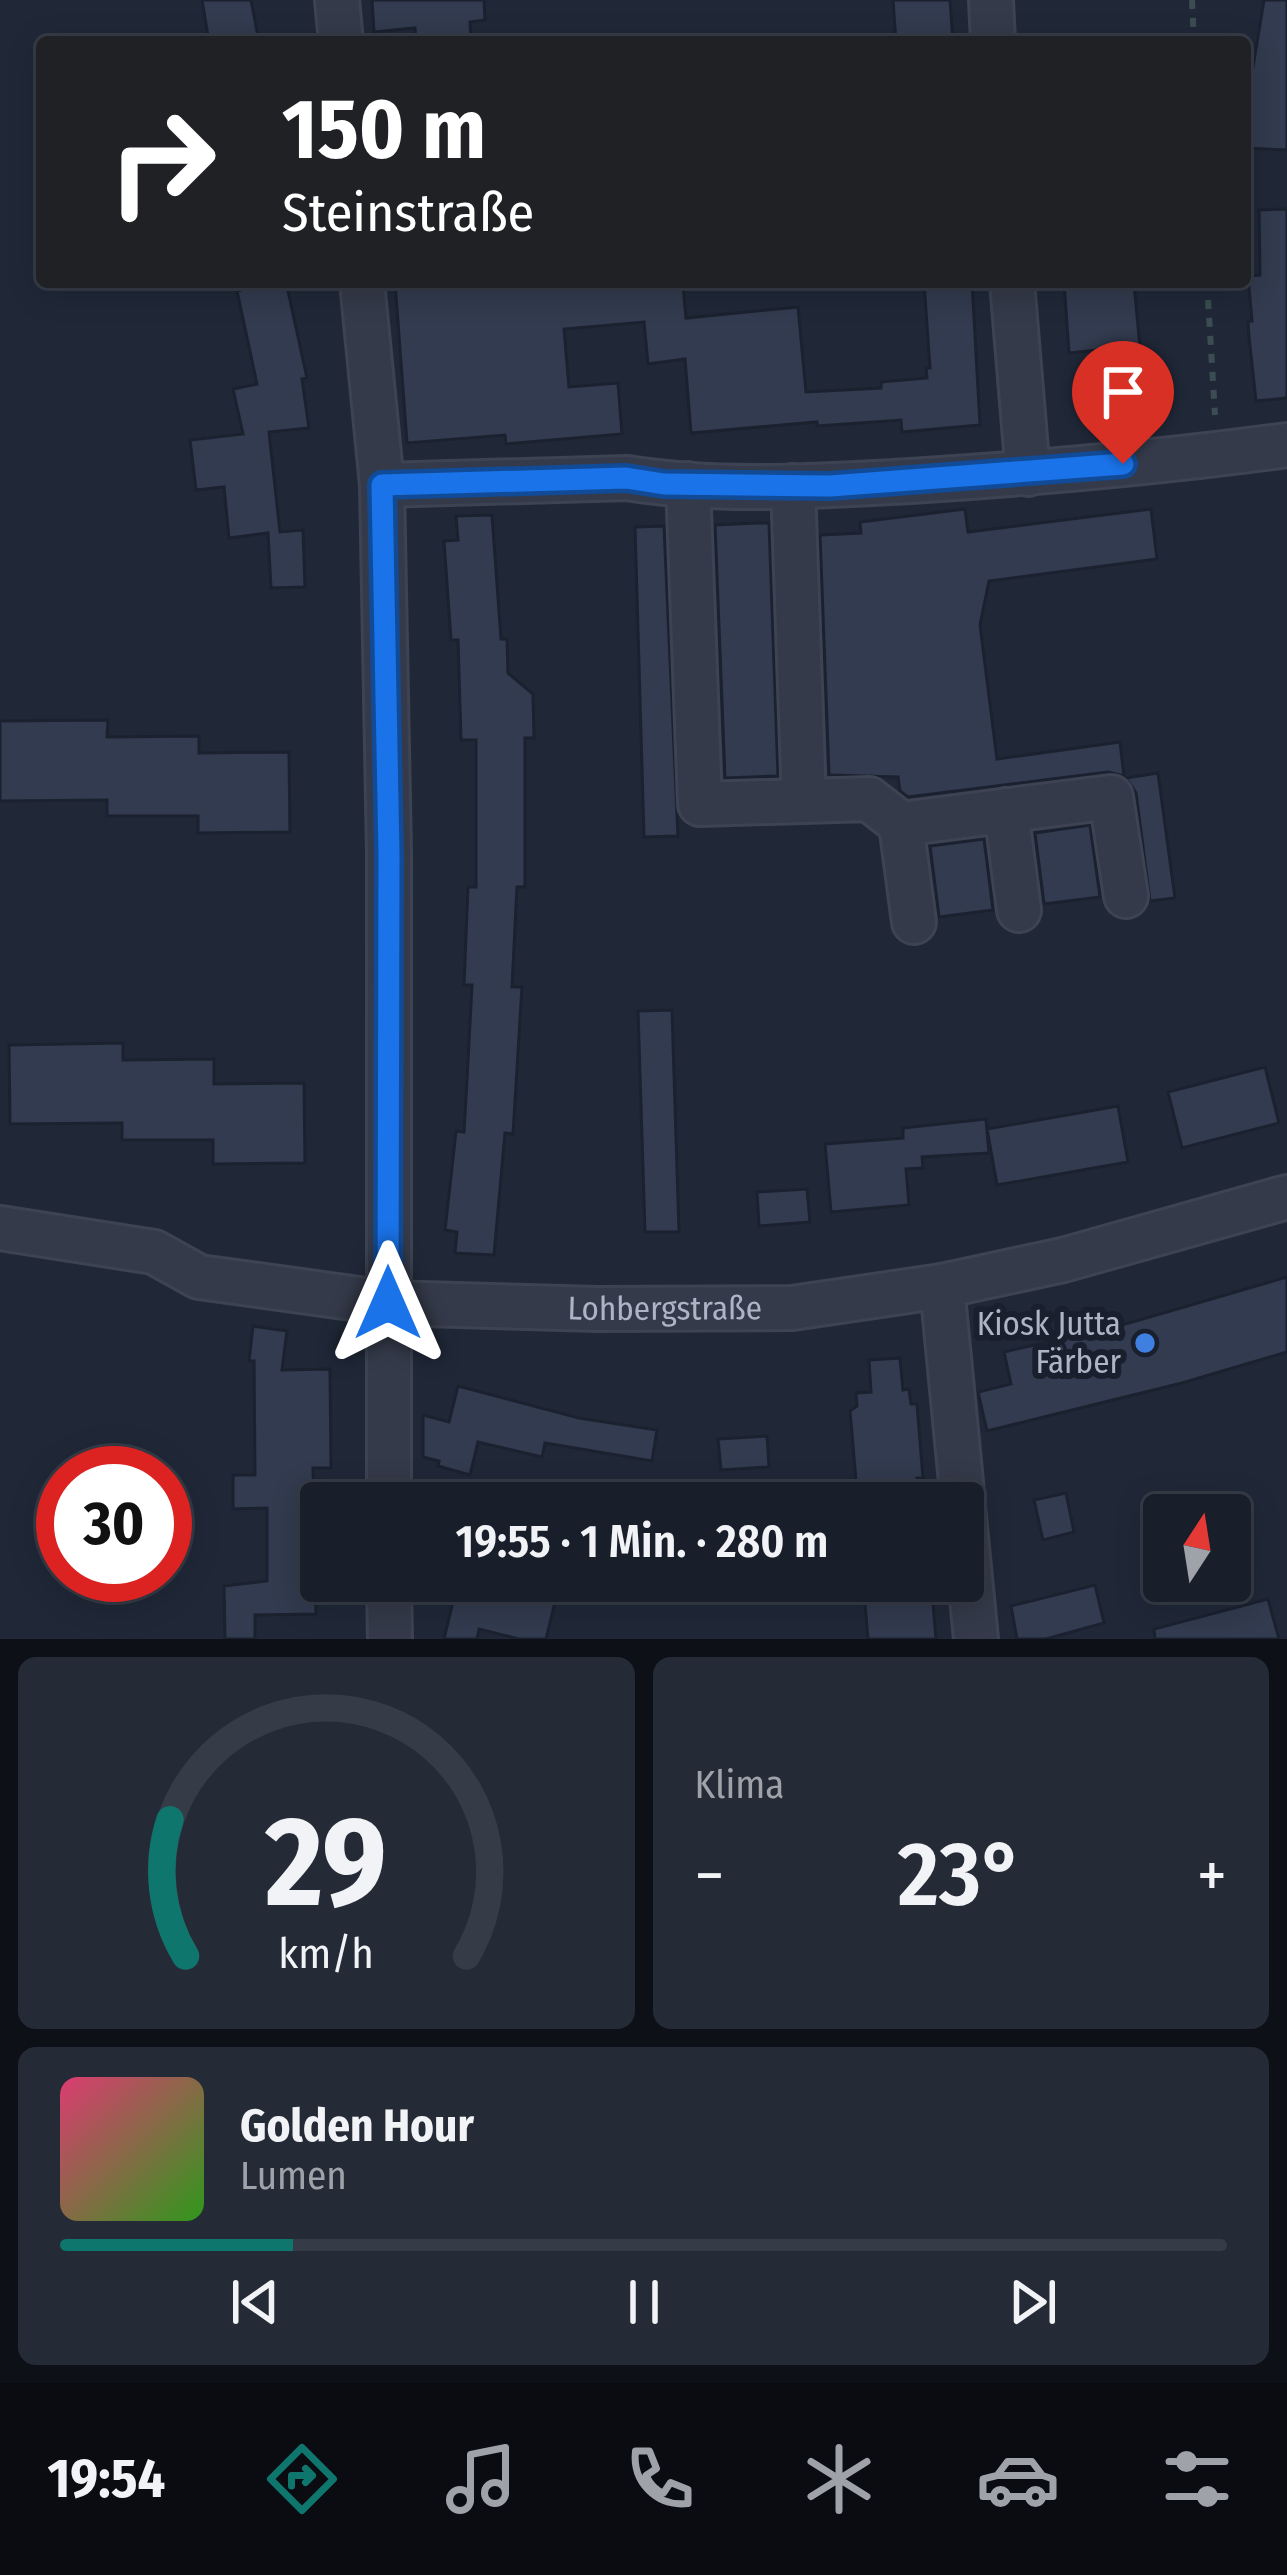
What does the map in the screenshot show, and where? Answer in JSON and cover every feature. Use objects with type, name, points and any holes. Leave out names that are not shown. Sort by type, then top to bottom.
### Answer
[{"type":"street","points":[[337,0],[340,36]]},
{"type":"street","points":[[991,0],[993,36]]},
{"type":"street","points":[[363,288],[382,485],[389,854],[389,1482]]},
{"type":"street","points":[[1012,288],[1028,474]]},
{"type":"street","points":[[382,485],[626,478],[793,485],[1028,474],[1287,445]]},
{"type":"street","points":[[688,484],[700,804],[869,799],[901,824],[914,922]]},
{"type":"street","points":[[793,485],[804,801]]},
{"type":"street","points":[[901,824],[1111,797],[1126,896]]},
{"type":"street","points":[[1006,810],[1018,910]]},
{"type":"street","name":"Lohbergstraße","points":[[0,1228],[154,1252],[199,1277],[388,1303],[792,1308],[942,1286],[1063,1260],[1287,1197]]},
{"type":"street","points":[[942,1286],[961,1482]]},
{"type":"street","points":[[389,1602],[389,1639]]},
{"type":"street","points":[[972,1602],[976,1639]]},
{"type":"path","points":[[1192,0],[1194,36]]},
{"type":"path","points":[[1208,288],[1217,455]]},
{"type":"building","points":[[202,0],[251,0],[258,36],[208,36]]},
{"type":"building","points":[[372,0],[484,0],[485,20],[470,22],[471,36],[416,36],[415,28],[374,32]]},
{"type":"building","points":[[893,0],[950,0],[953,36],[896,36]]},
{"type":"building","points":[[1264,0],[1287,0],[1287,150],[1251,148],[1251,79]]},
{"type":"building","points":[[1287,209],[1287,398],[1256,401],[1248,321],[1252,321],[1251,276],[1260,275],[1259,210]]},
{"type":"building","points":[[287,288],[307,378],[302,379],[309,428],[269,432],[280,532],[303,530],[305,587],[271,588],[268,533],[229,538],[224,487],[196,490],[190,440],[243,434],[233,389],[257,384],[237,291]]},
{"type":"building","points":[[395,288],[683,288],[686,318],[798,307],[806,392],[881,388],[881,382],[927,378],[924,288],[972,288],[980,425],[902,432],[901,420],[817,426],[817,422],[691,433],[685,359],[648,364],[644,322],[564,329],[569,387],[618,383],[622,434],[506,444],[505,435],[407,443]]},
{"type":"building","points":[[1064,288],[1134,288],[1142,368],[1165,365],[1170,411],[1106,419],[1099,350],[1069,353]]},
{"type":"building","points":[[965,509],[968,532],[1151,509],[1157,559],[989,581],[980,625],[997,759],[1120,742],[1124,776],[1108,772],[908,797],[900,791],[898,777],[829,775],[820,535],[861,533],[860,522]]},
{"type":"building","points":[[492,515],[501,639],[507,639],[508,673],[533,694],[534,738],[525,738],[525,887],[517,887],[512,987],[522,987],[513,1134],[505,1133],[494,1255],[455,1253],[457,1232],[445,1230],[456,1131],[464,1132],[472,985],[464,985],[468,887],[476,887],[476,740],[461,740],[458,640],[451,640],[444,541],[458,540],[456,516]]},
{"type":"building","points":[[769,523],[778,776],[725,778],[715,525]]},
{"type":"building","points":[[664,526],[678,836],[644,837],[635,527]]},
{"type":"building","points":[[108,720],[107,737],[199,736],[199,753],[289,752],[290,832],[198,833],[198,816],[107,816],[107,800],[0,801],[0,721]]},
{"type":"building","points":[[1158,773],[1175,898],[1150,901],[1136,793],[1126,778]]},
{"type":"building","points":[[1090,825],[1100,897],[1044,904],[1035,833]]},
{"type":"building","points":[[984,839],[993,910],[939,917],[930,846]]},
{"type":"building","points":[[672,1010],[679,1232],[645,1232],[638,1011]]},
{"type":"building","points":[[123,1043],[123,1060],[214,1059],[214,1084],[304,1083],[305,1163],[213,1164],[213,1140],[122,1140],[122,1123],[10,1124],[9,1045]]},
{"type":"building","points":[[1265,1067],[1279,1123],[1182,1148],[1168,1092]]},
{"type":"building","points":[[1118,1106],[1128,1162],[997,1185],[987,1129]]},
{"type":"building","points":[[986,1119],[989,1153],[922,1157],[923,1168],[906,1169],[909,1205],[831,1212],[825,1144],[903,1138],[903,1128]]},
{"type":"building","points":[[807,1189],[810,1222],[759,1226],[757,1192]]},
{"type":"building","points":[[1287,1277],[1287,1352],[987,1431],[978,1392],[1011,1384],[1004,1352],[1129,1323]]},
{"type":"building","points":[[253,1326],[287,1331],[282,1370],[330,1369],[331,1468],[313,1468],[313,1482],[300,1482],[300,1602],[316,1602],[316,1614],[255,1615],[255,1639],[225,1639],[224,1586],[267,1581],[267,1508],[233,1509],[233,1475],[255,1475],[254,1361],[249,1361]]},
{"type":"building","points":[[900,1358],[903,1390],[909,1389],[911,1404],[917,1404],[923,1478],[917,1482],[856,1481],[850,1411],[857,1406],[856,1393],[871,1392],[869,1360]]},
{"type":"building","points":[[458,1386],[579,1418],[657,1430],[652,1461],[545,1443],[542,1457],[478,1442],[470,1475],[438,1466],[439,1461],[423,1457],[423,1415],[449,1422]]},
{"type":"building","points":[[767,1436],[769,1467],[721,1470],[718,1439]]},
{"type":"building","points":[[1066,1493],[1074,1532],[1043,1540],[1034,1500]]},
{"type":"building","points":[[1095,1585],[1104,1623],[1046,1639],[1017,1639],[1011,1606]]},
{"type":"building","points":[[1268,1599],[1279,1639],[1155,1639],[1154,1629]]},
{"type":"building","points":[[453,1602],[555,1602],[546,1639],[519,1639],[479,1629],[477,1639],[444,1639]]},
{"type":"building","points":[[865,1602],[933,1602],[936,1639],[868,1639]]},
{"type":"place","name":"Kiosk Jutta Färber","points":[[1145,1343]]},
{"type":"route","points":[[388,1303],[389,854],[382,485],[626,478],[664,484],[830,486],[1123,464]]}]
